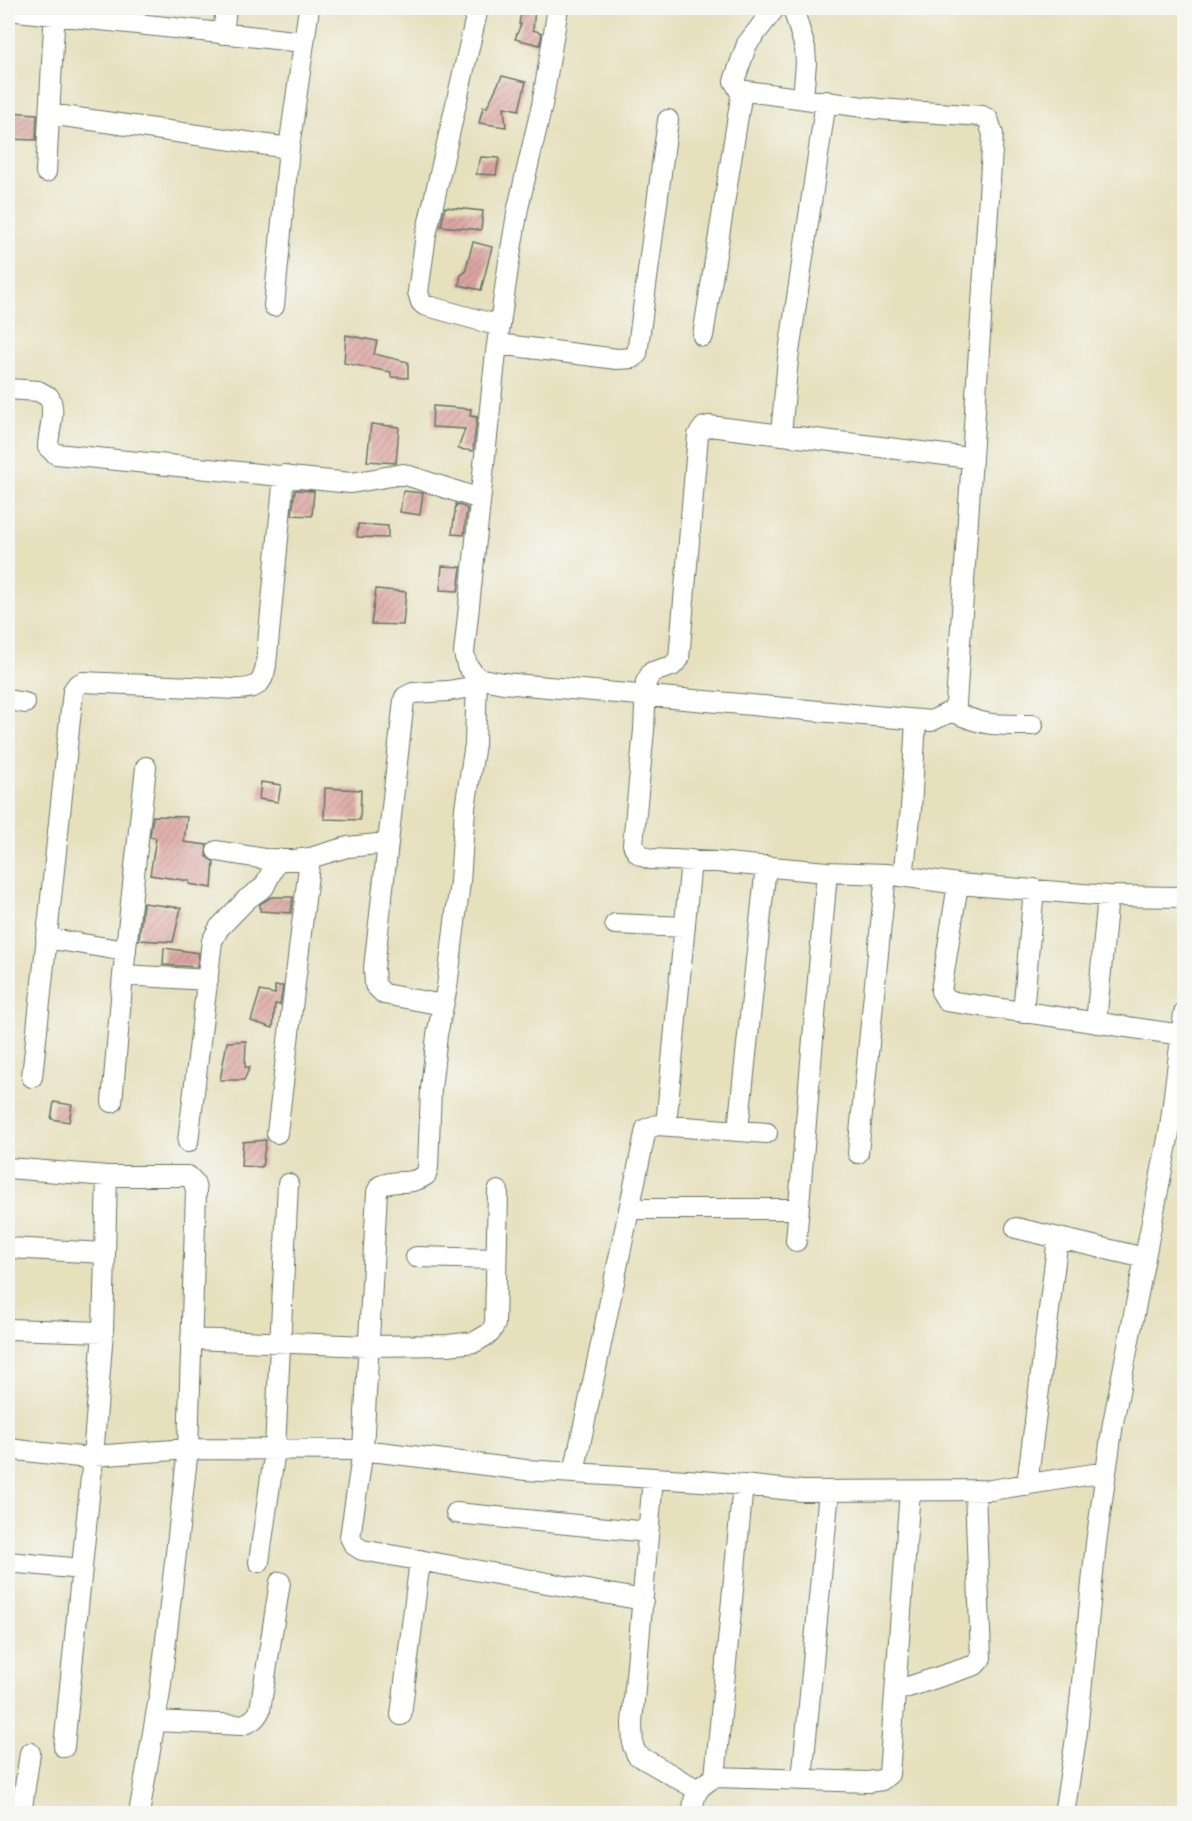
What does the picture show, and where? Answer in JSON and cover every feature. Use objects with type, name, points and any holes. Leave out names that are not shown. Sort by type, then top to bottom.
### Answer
[{"type":"street","points":[[223,34],[226,8]]},
{"type":"street","points":[[274,306],[289,148],[309,8]]},
{"type":"street","points":[[478,8],[426,235],[418,292],[418,298],[424,305],[499,335],[617,359],[633,358],[637,354],[668,120]]},
{"type":"street","points":[[558,8],[542,105],[518,208],[499,335],[480,499],[464,653],[467,665],[477,682],[475,744],[465,808],[460,882],[434,1067],[426,1175],[410,1183],[385,1184],[380,1186],[377,1192],[363,1450],[350,1537],[354,1545],[362,1550],[643,1600]]},
{"type":"street","points":[[443,1005],[384,994],[375,985],[374,968],[405,697],[413,693],[448,691],[477,682],[503,683],[931,721],[952,711],[956,704],[970,458],[993,134],[991,125],[988,119],[982,116],[878,109],[742,91],[736,88],[734,81],[747,44],[775,8]]},
{"type":"street","points":[[793,8],[805,48],[806,63],[802,98]]},
{"type":"street","points":[[8,10],[54,12],[303,42]]},
{"type":"street","points":[[46,172],[54,12]]},
{"type":"street","points":[[703,336],[742,91]]},
{"type":"street","points":[[781,434],[788,359],[826,101]]},
{"type":"street","points":[[49,114],[289,148]]},
{"type":"street","points":[[8,389],[38,391],[49,397],[53,408],[48,447],[56,454],[351,483],[404,474],[480,499]]},
{"type":"street","points":[[970,458],[709,426],[700,430],[679,659],[672,666],[652,672],[648,676],[645,694],[633,844],[636,852],[650,859],[895,875],[958,884],[1108,896],[1185,897]]},
{"type":"street","points":[[32,1077],[74,691],[77,685],[83,682],[246,689],[260,682],[264,677],[266,665],[284,475]]},
{"type":"street","points":[[952,711],[975,722],[990,725],[1033,725]]},
{"type":"street","points":[[858,1153],[895,875],[911,809],[916,720]]},
{"type":"street","points":[[112,1102],[123,975],[146,767]]},
{"type":"street","points":[[217,851],[278,859],[310,858],[347,847],[388,843]]},
{"type":"street","points":[[277,1133],[310,858]]},
{"type":"street","points":[[188,1142],[212,941],[215,934],[247,899],[264,887],[278,859]]},
{"type":"street","points":[[666,1125],[691,860]]},
{"type":"street","points":[[738,1130],[766,866]]},
{"type":"street","points":[[796,1241],[827,872]]},
{"type":"street","points":[[958,884],[941,991],[947,1001],[1182,1035]]},
{"type":"street","points":[[1023,1013],[1034,890]]},
{"type":"street","points":[[1096,1023],[1108,896]]},
{"type":"street","points":[[615,924],[685,927]]},
{"type":"street","points":[[46,938],[126,951]]},
{"type":"street","points":[[123,975],[208,980]]},
{"type":"street","points":[[1064,1814],[1077,1732],[1096,1543],[1113,1423],[1170,1128],[1185,1012]]},
{"type":"street","points":[[574,1473],[646,1129],[666,1125],[767,1132]]},
{"type":"street","points":[[8,1168],[106,1176],[188,1176],[194,1182],[196,1204],[188,1449],[155,1721],[139,1814]]},
{"type":"street","points":[[64,1747],[103,1332],[106,1176]]},
{"type":"street","points":[[259,1562],[275,1449],[288,1184]]},
{"type":"street","points":[[191,1339],[368,1346],[448,1345],[475,1342],[490,1333],[495,1324],[498,1191]]},
{"type":"street","points":[[629,1209],[799,1209]]},
{"type":"street","points":[[1016,1228],[1145,1258]]},
{"type":"street","points":[[1027,1485],[1058,1238]]},
{"type":"street","points":[[8,1248],[105,1253]]},
{"type":"street","points":[[416,1257],[496,1259]]},
{"type":"street","points":[[8,1329],[103,1332]]},
{"type":"street","points":[[8,1449],[79,1457],[188,1449],[363,1450],[526,1470],[802,1491],[991,1490],[1106,1472]]},
{"type":"street","points":[[652,1478],[632,1724],[633,1746],[637,1755],[698,1790]]},
{"type":"street","points":[[716,1777],[743,1485]]},
{"type":"street","points":[[896,1691],[975,1665],[981,1658],[975,1490]]},
{"type":"street","points":[[802,1780],[829,1491]]},
{"type":"street","points":[[693,1814],[693,1800],[700,1785],[716,1777],[882,1780],[889,1773],[910,1491]]},
{"type":"street","points":[[456,1513],[648,1532]]},
{"type":"street","points":[[401,1715],[420,1560]]},
{"type":"street","points":[[8,1562],[82,1569]]},
{"type":"street","points":[[155,1721],[241,1725],[257,1718],[279,1582]]},
{"type":"street","points":[[21,1814],[30,1753]]},
{"type":"building","points":[[522,8],[535,8],[533,30],[542,33],[540,45],[515,39],[521,24],[519,24]]},
{"type":"building","points":[[502,76],[526,82],[519,110],[504,107],[506,127],[479,123],[483,107],[487,107]]},
{"type":"building","points":[[8,112],[37,114],[36,140],[8,139]]},
{"type":"building","points":[[481,157],[499,158],[496,175],[476,174]]},
{"type":"building","points":[[445,207],[483,211],[481,230],[441,226]]},
{"type":"building","points":[[473,242],[492,247],[481,290],[459,285]]},
{"type":"building","points":[[346,335],[377,341],[374,354],[408,362],[408,378],[391,377],[391,372],[344,363]]},
{"type":"building","points":[[433,406],[471,409],[470,416],[477,417],[473,451],[458,449],[465,429],[432,427]]},
{"type":"building","points":[[371,424],[399,427],[396,463],[367,461]]},
{"type":"building","points":[[295,490],[314,491],[312,516],[292,515]]},
{"type":"building","points":[[403,491],[423,493],[420,515],[400,512]]},
{"type":"building","points":[[456,504],[467,508],[464,535],[452,534]]},
{"type":"building","points":[[358,524],[388,526],[388,538],[357,537]]},
{"type":"building","points":[[442,566],[461,567],[458,591],[440,590]]},
{"type":"building","points":[[376,589],[406,592],[403,625],[371,624]]},
{"type":"building","points":[[261,782],[281,785],[278,802],[259,799]]},
{"type":"building","points":[[325,788],[361,790],[360,820],[324,819]]},
{"type":"building","points":[[153,816],[187,817],[184,842],[207,845],[206,856],[214,862],[212,888],[189,884],[189,881],[150,875],[156,838],[150,837]]},
{"type":"building","points":[[271,897],[293,897],[291,913],[260,911],[260,904]]},
{"type":"building","points":[[143,903],[181,908],[173,942],[139,940]]},
{"type":"building","points":[[164,948],[199,953],[197,967],[163,965]]},
{"type":"building","points":[[275,986],[283,986],[280,1005],[275,1004],[273,1028],[251,1021],[260,991],[275,994]]},
{"type":"building","points":[[246,1041],[245,1067],[250,1067],[244,1080],[220,1080],[227,1042]]},
{"type":"building","points":[[54,1102],[72,1105],[69,1122],[51,1119]]},
{"type":"building","points":[[266,1140],[262,1167],[241,1166],[243,1142]]}]
